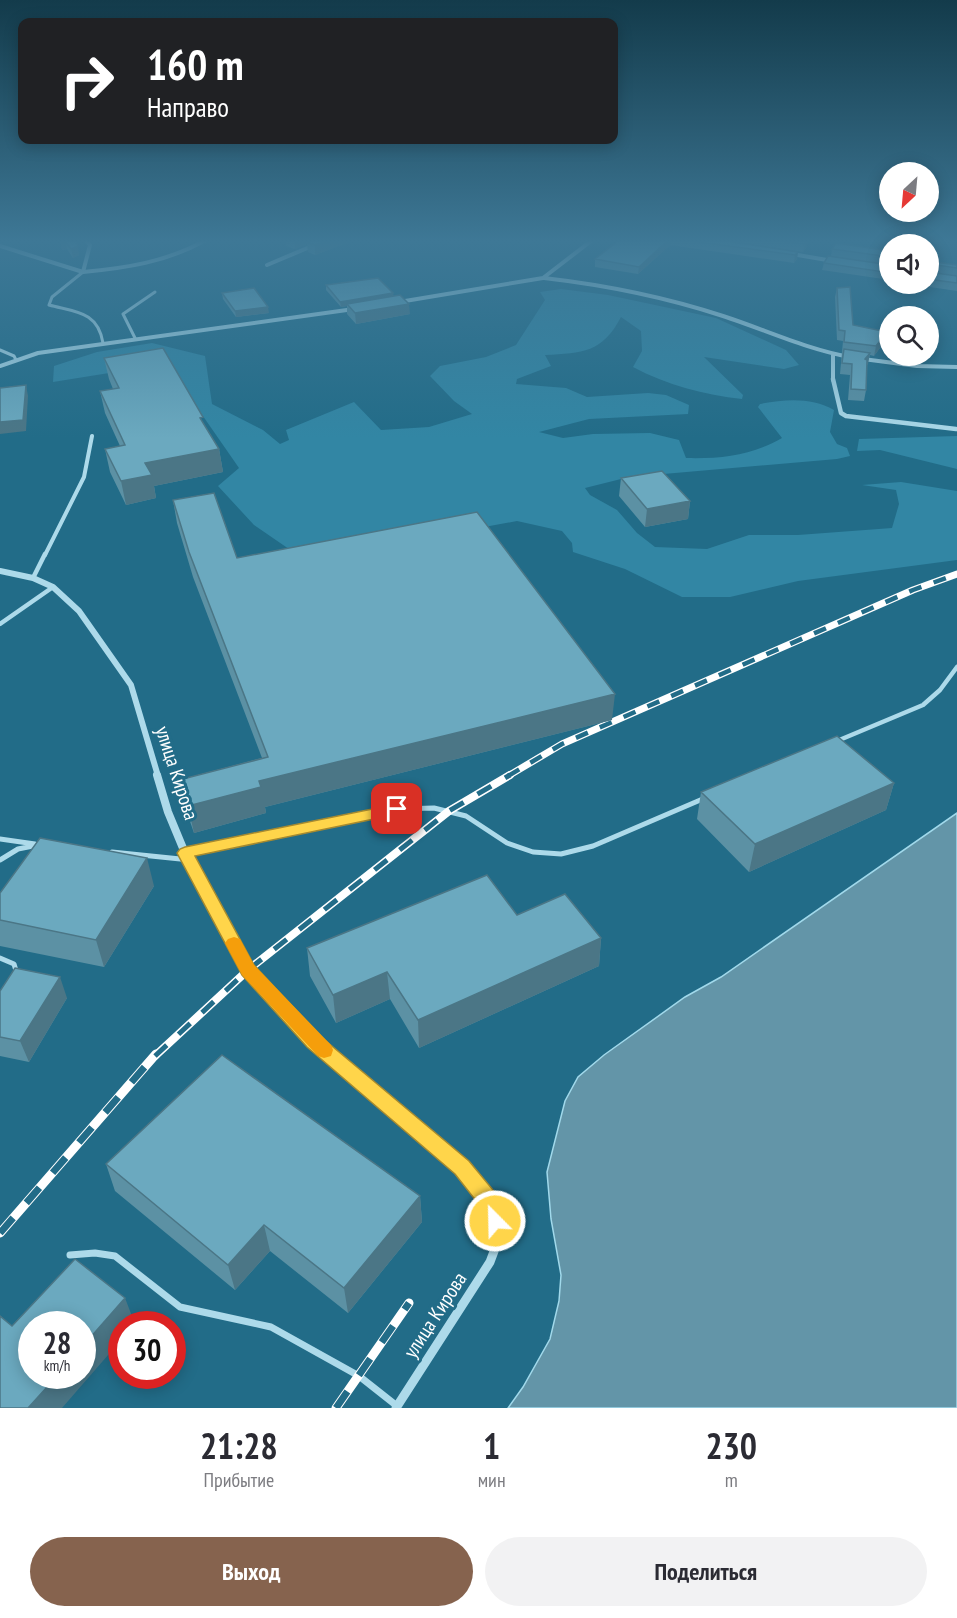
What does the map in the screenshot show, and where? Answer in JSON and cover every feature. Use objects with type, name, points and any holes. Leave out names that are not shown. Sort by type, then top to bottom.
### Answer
[{"type":"street","points":[[691,307],[724,316],[800,345],[833,354],[917,366],[957,367]]},
{"type":"street","points":[[0,366],[38,353],[356,309]]},
{"type":"street","points":[[833,354],[832,378],[841,413],[846,416],[956,429]]},
{"type":"street","name":"улица Кирова","points":[[0,571],[33,578],[53,587],[79,611],[131,685],[168,812],[187,856],[248,970],[314,1042],[462,1167],[490,1203],[499,1238],[490,1262],[396,1407]]},
{"type":"lane","points":[[56,307],[77,312],[92,320],[98,325],[104,343]]},
{"type":"lane","points":[[132,307],[123,314],[135,338]]},
{"type":"lane","points":[[0,351],[14,356],[16,360]]},
{"type":"lane","points":[[33,578],[84,477],[92,436]]},
{"type":"lane","points":[[0,624],[53,587]]},
{"type":"lane","points":[[835,742],[923,705],[940,690],[957,667]]},
{"type":"lane","points":[[109,852],[187,856],[397,809],[434,808],[466,816],[507,843],[533,852],[561,854],[592,846],[714,794]]},
{"type":"lane","points":[[0,839],[40,844],[18,849],[0,860]]},
{"type":"lane","points":[[0,958],[14,964],[17,973],[12,982]]},
{"type":"lane","points":[[70,1255],[95,1253],[115,1256],[180,1307],[271,1326],[359,1376],[396,1407]]},
{"type":"shaded area","points":[[541,307],[663,307],[716,318],[786,350],[799,365],[784,369],[704,357],[743,395],[742,399],[686,388],[633,367],[642,351],[641,331],[621,317],[614,329],[599,344],[581,352],[545,355],[551,366],[517,379],[516,384],[566,388],[587,397],[648,393],[666,395],[689,405],[688,414],[589,419],[539,432],[563,438],[593,434],[650,433],[679,440],[686,458],[712,458],[748,452],[782,438],[758,407],[760,404],[798,400],[817,403],[834,410],[830,432],[837,444],[847,448],[850,456],[629,477],[585,488],[590,495],[617,510],[637,533],[655,547],[707,549],[749,535],[798,535],[892,528],[899,504],[896,490],[862,485],[901,482],[957,491],[957,560],[798,581],[730,597],[682,597],[625,569],[573,552],[572,543],[562,531],[517,521],[305,560],[254,525],[218,486],[239,468],[171,370],[159,365],[53,382],[54,366],[97,352],[152,343],[205,356],[212,404],[263,430],[280,444],[289,440],[286,430],[354,402],[381,430],[429,427],[472,414],[454,401],[430,376],[440,366],[486,357],[516,345]]},
{"type":"shaded area","points":[[957,436],[957,469],[880,450],[857,451],[859,439]]},
{"type":"shaded area","points":[[957,813],[957,1408],[508,1408],[523,1387],[550,1339],[559,1301],[561,1275],[551,1219],[547,1172],[565,1101],[578,1077],[604,1055],[685,997],[721,977]]},
{"type":"building","points":[[232,307],[268,307],[235,311]]},
{"type":"building","points":[[349,307],[393,307],[355,313]]},
{"type":"building","points":[[838,307],[852,307],[853,325],[879,330],[879,342],[876,346],[844,342],[845,331],[839,330]]},
{"type":"building","points":[[163,348],[219,449],[145,463],[152,475],[121,481],[105,449],[125,445],[100,391],[119,388],[104,358]]},
{"type":"building","points":[[844,349],[870,353],[865,359],[867,360],[866,390],[851,389],[852,364],[842,363]]},
{"type":"building","points":[[26,385],[23,420],[0,422],[0,388]]},
{"type":"building","points":[[662,471],[690,501],[647,509],[621,478]]},
{"type":"building","points":[[214,493],[237,558],[477,512],[615,694],[259,781],[261,787],[188,806],[179,780],[268,757],[189,552],[173,500]]},
{"type":"building","points":[[837,736],[894,783],[755,844],[701,792]]},
{"type":"building","points":[[40,838],[147,858],[96,940],[0,920],[0,893]]},
{"type":"building","points":[[487,875],[517,915],[565,894],[601,938],[418,1020],[387,972],[333,995],[307,948]]},
{"type":"building","points":[[15,968],[60,977],[20,1041],[0,1037],[0,991]]},
{"type":"building","points":[[222,1055],[420,1196],[344,1288],[264,1225],[228,1265],[106,1164]]},
{"type":"building","points":[[75,1259],[125,1298],[114,1311],[108,1311],[108,1317],[96,1331],[96,1311],[26,1311]]},
{"type":"building","points":[[0,1316],[12,1326],[18,1320],[18,1389],[45,1389],[28,1408],[0,1408]]},
{"type":"railway","points":[[508,776],[562,744],[913,590],[957,574]]},
{"type":"railway","points":[[155,1056],[248,970],[449,811],[510,775]]},
{"type":"railway","points":[[0,1233],[156,1054]]},
{"type":"railway","points":[[336,1408],[409,1303]]},
{"type":"slow traffic","points":[[234,943],[248,970],[324,1050]]},
{"type":"route","points":[[397,809],[185,853],[248,970],[314,1042],[462,1167],[490,1203],[495,1221]]}]
